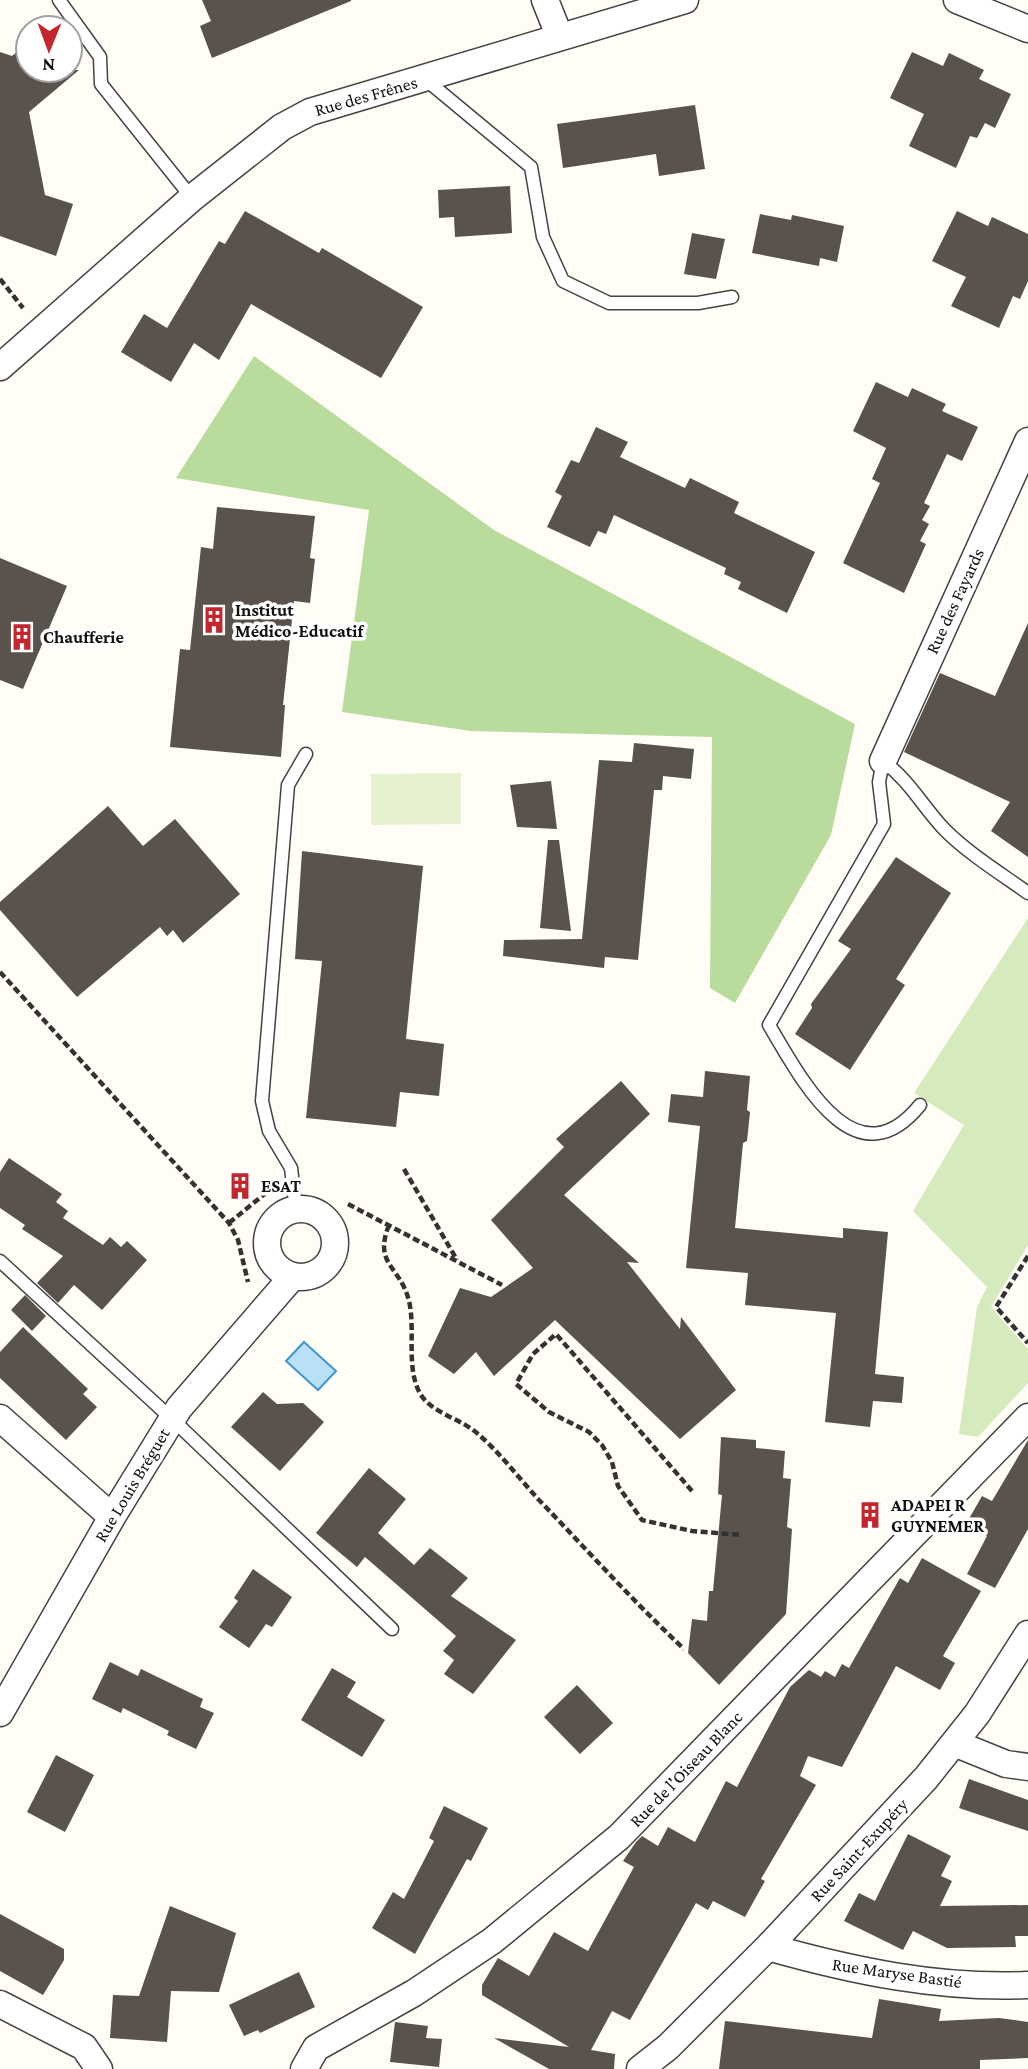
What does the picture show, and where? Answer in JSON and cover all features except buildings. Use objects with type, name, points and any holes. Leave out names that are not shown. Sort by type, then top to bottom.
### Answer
[{"type":"street","points":[[545,0],[559,35]]},
{"type":"street","name":"Rue des Frênes","points":[[0,366],[192,198],[282,127],[310,112],[425,79],[559,35],[685,0]]},
{"type":"street","points":[[957,0],[1028,29]]},
{"type":"street","name":"Rue des Fayards","points":[[883,761],[1028,441]]},
{"type":"street","points":[[304,1209],[324,1218],[334,1237],[335,1247],[325,1267],[304,1277],[293,1276],[274,1264],[267,1242],[274,1222],[283,1214],[296,1210],[304,1209]]},
{"type":"street","name":"Rue Louis Bréguet","points":[[0,1713],[112,1517],[172,1419],[293,1276]]},
{"type":"street","name":"Rue de l'Oiseau Blanc","points":[[304,2069],[316,2048],[414,1993],[492,1941],[619,1837],[1028,1417]]},
{"type":"street","points":[[0,1418],[112,1517]]},
{"type":"street","name":"Rue Saint-Exupéry","points":[[640,2069],[664,2058],[926,1778],[954,1743],[1028,1634]]},
{"type":"street","points":[[954,1743],[1006,1764],[1028,1767]]},
{"type":"street","name":"Rue Maryse Bastié","points":[[768,1947],[834,1966],[898,1978],[950,1983],[1028,1985]]},
{"type":"street","points":[[0,2004],[85,2047],[99,2069]]},
{"type":"lane","points":[[59,0],[100,57],[102,84],[192,198]]},
{"type":"lane","points":[[425,79],[531,167],[543,237],[563,281],[608,303],[698,303],[732,297]]},
{"type":"lane","points":[[296,1210],[291,1168],[269,1131],[262,1101],[288,785],[306,754]]},
{"type":"lane","points":[[883,761],[915,789],[926,809],[947,832],[1028,893]]},
{"type":"lane","points":[[883,761],[879,782],[884,824],[769,1025],[801,1079],[824,1108],[846,1126],[868,1133],[895,1130],[920,1105]]},
{"type":"lane","points":[[0,1261],[172,1419],[392,1629]]},
{"type":"path","points":[[0,278],[41,330]]},
{"type":"path","points":[[0,972],[229,1223],[246,1266],[247,1291],[276,1298]]},
{"type":"path","points":[[404,1169],[457,1261]]},
{"type":"path","points":[[229,1223],[274,1186],[294,1180]]},
{"type":"path","points":[[348,1204],[502,1285]]},
{"type":"path","points":[[389,1225],[382,1249],[386,1260],[401,1278],[408,1299],[413,1322],[414,1378],[420,1393],[427,1402],[477,1433],[618,1585],[684,1649]]},
{"type":"path","points":[[1028,1256],[996,1307],[1028,1343]]},
{"type":"path","points":[[692,1491],[556,1334],[533,1354],[516,1384],[549,1412],[589,1432],[602,1445],[612,1462],[618,1486],[642,1520],[692,1531],[741,1535]]},
{"type":"green space","points":[[254,356],[494,530],[855,724],[831,835],[735,1003],[710,988],[712,737],[471,731],[342,712],[369,510],[176,478]]},
{"type":"green space","points":[[461,773],[461,824],[371,825],[371,774]]},
{"type":"green space","points":[[1028,918],[1028,1245],[991,1307],[1028,1349],[1028,1383],[978,1437],[959,1434],[977,1307],[987,1287],[913,1211],[964,1125],[914,1093]]},
{"type":"water","points":[[304,1342],[336,1371],[318,1390],[286,1361]]},
{"type":"place","name":"Institut Médico-Educatif","points":[[214,620]]},
{"type":"place","name":"Chaufferie","points":[[22,637]]},
{"type":"place","name":"ESAT","points":[[240,1186]]},
{"type":"place","name":"ADAPEI R GUYNEMER","points":[[870,1515]]}]
